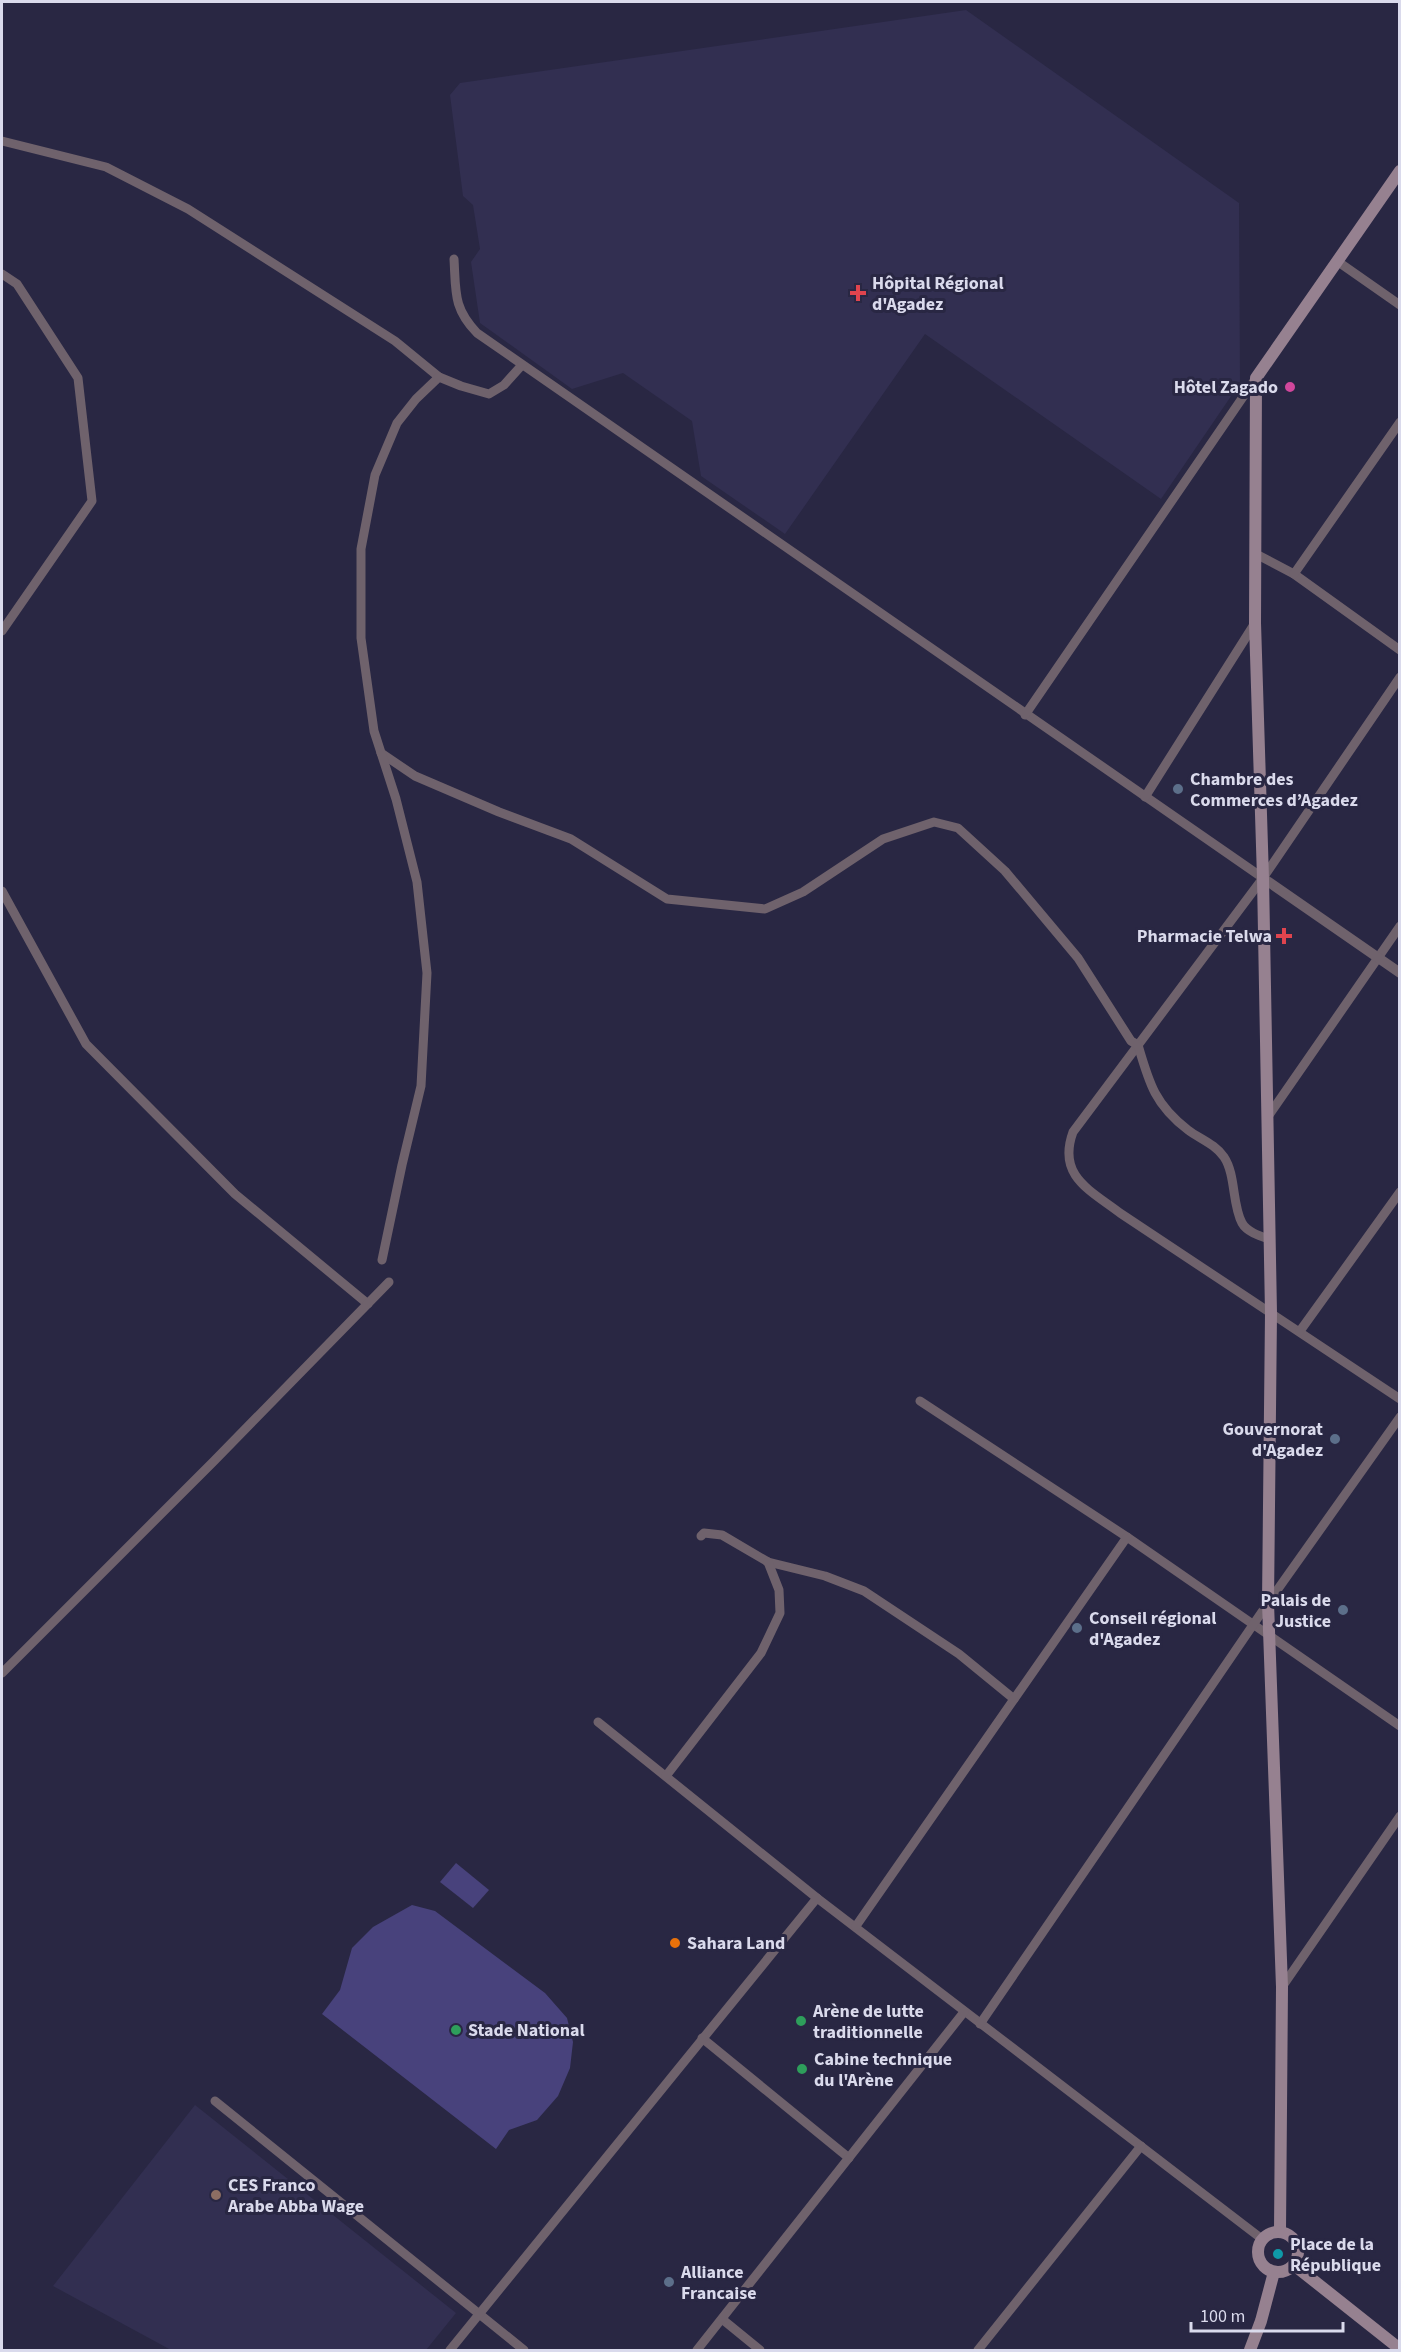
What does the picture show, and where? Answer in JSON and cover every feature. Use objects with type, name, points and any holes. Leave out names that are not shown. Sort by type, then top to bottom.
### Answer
[{"type":"main road","points":[[1280,2231],[1282,1987],[1268,1603],[1271,1313],[1263,878],[1255,623],[1256,378],[1400,171]]},
{"type":"main road","points":[[1280,2231],[1295,2240],[1298,2257],[1294,2265],[1282,2272],[1274,2272],[1260,2263],[1258,2246],[1267,2234],[1280,2231]]},
{"type":"main road","points":[[1294,2265],[1400,2349]]},
{"type":"main road","points":[[1250,2350],[1261,2321],[1274,2272]]},
{"type":"street","points":[[2,141],[106,167],[188,209],[395,340],[439,377],[489,394],[504,385],[522,365]]},
{"type":"street","points":[[454,259],[456,299],[464,319],[477,333],[1400,973]]},
{"type":"street","points":[[1337,261],[1400,305]]},
{"type":"street","points":[[2,274],[17,284],[78,378],[92,501],[2,631]]},
{"type":"street","points":[[382,1260],[422,1086],[427,973],[417,882],[374,731],[361,638],[361,549],[375,475],[397,423],[416,399],[439,377]]},
{"type":"street","points":[[1025,714],[1256,378]]},
{"type":"street","points":[[1294,574],[1400,422]]},
{"type":"street","points":[[1256,554],[1294,574],[1400,650]]},
{"type":"street","points":[[1145,797],[1255,623]]},
{"type":"street","points":[[1400,677],[1263,878],[1073,1132],[1069,1143],[1068,1163],[1077,1180],[1120,1213],[1400,1399]]},
{"type":"street","points":[[381,753],[415,776],[499,812],[571,839],[667,899],[765,909],[803,892],[883,839],[934,822],[958,828],[1005,872],[1078,958],[1131,1041],[1138,1046],[1155,1096],[1165,1111],[1189,1131],[1215,1147],[1224,1157],[1229,1166],[1242,1224],[1252,1233],[1269,1239]]},
{"type":"street","points":[[2,891],[86,1044],[235,1194],[368,1304]]},
{"type":"street","points":[[1267,1118],[1400,926]]},
{"type":"street","points":[[1300,1331],[1400,1192]]},
{"type":"street","points":[[2,1673],[389,1282]]},
{"type":"street","points":[[920,1401],[1127,1537],[1400,1726]]},
{"type":"street","points":[[980,2024],[1268,1603],[1400,1417]]},
{"type":"street","points":[[701,1536],[704,1533],[722,1535],[768,1562],[825,1576],[864,1591],[959,1654],[1014,1699]]},
{"type":"street","points":[[856,1926],[1127,1537]]},
{"type":"street","points":[[666,1776],[761,1653],[780,1612],[779,1590],[768,1562]]},
{"type":"street","points":[[598,1722],[817,1898],[1262,2239]]},
{"type":"street","points":[[1282,1987],[1400,1816]]},
{"type":"street","points":[[450,2350],[817,1898]]},
{"type":"street","points":[[697,2350],[964,2012]]},
{"type":"street","points":[[702,2038],[849,2158]]},
{"type":"street","points":[[214,2101],[524,2350]]},
{"type":"street","points":[[978,2350],[1140,2146]]},
{"type":"street","points":[[722,2319],[760,2350]]},
{"type":"shaded area","name":"Hôpital Régional d'Agadez","points":[[966,10],[1239,203],[1240,383],[1161,499],[925,334],[785,534],[701,476],[692,421],[623,373],[572,389],[480,323],[471,262],[480,249],[473,205],[463,196],[450,95],[460,83]]},
{"type":"shaded area","points":[[456,1863],[489,1890],[473,1908],[440,1882]]},
{"type":"shaded area","name":"Stade National","points":[[412,1905],[435,1911],[545,1993],[567,2018],[573,2042],[570,2068],[558,2096],[537,2120],[509,2130],[496,2149],[322,2014],[340,1990],[352,1948],[373,1927]]},
{"type":"shaded area","name":"CES Franco Arabe Abba Wage","points":[[195,2105],[456,2313],[426,2350],[171,2350],[53,2286]]},
{"type":"place","name":"Hôpital Régional d'Agadez","points":[[858,293]]},
{"type":"place","name":"Hôtel Zagado","points":[[1290,387]]},
{"type":"place","name":"Chambre des Commerces d’Agadez","points":[[1178,789]]},
{"type":"place","name":"Pharmacie Telwa","points":[[1284,936]]},
{"type":"place","name":"Gouvernorat d'Agadez","points":[[1335,1439]]},
{"type":"place","name":"Palais de Justice","points":[[1343,1610]]},
{"type":"place","name":"Conseil régional d'Agadez","points":[[1077,1628]]},
{"type":"place","name":"Sahara Land","points":[[675,1943]]},
{"type":"place","name":"Arène de lutte traditionnelle","points":[[801,2021]]},
{"type":"place","name":"Stade National","points":[[456,2030]]},
{"type":"place","name":"Cabine technique du l'Arène","points":[[802,2069]]},
{"type":"place","name":"CES Franco Arabe Abba Wage","points":[[216,2195]]},
{"type":"place","name":"Place de la République","points":[[1278,2254]]},
{"type":"place","name":"Alliance Francaise","points":[[669,2282]]}]
